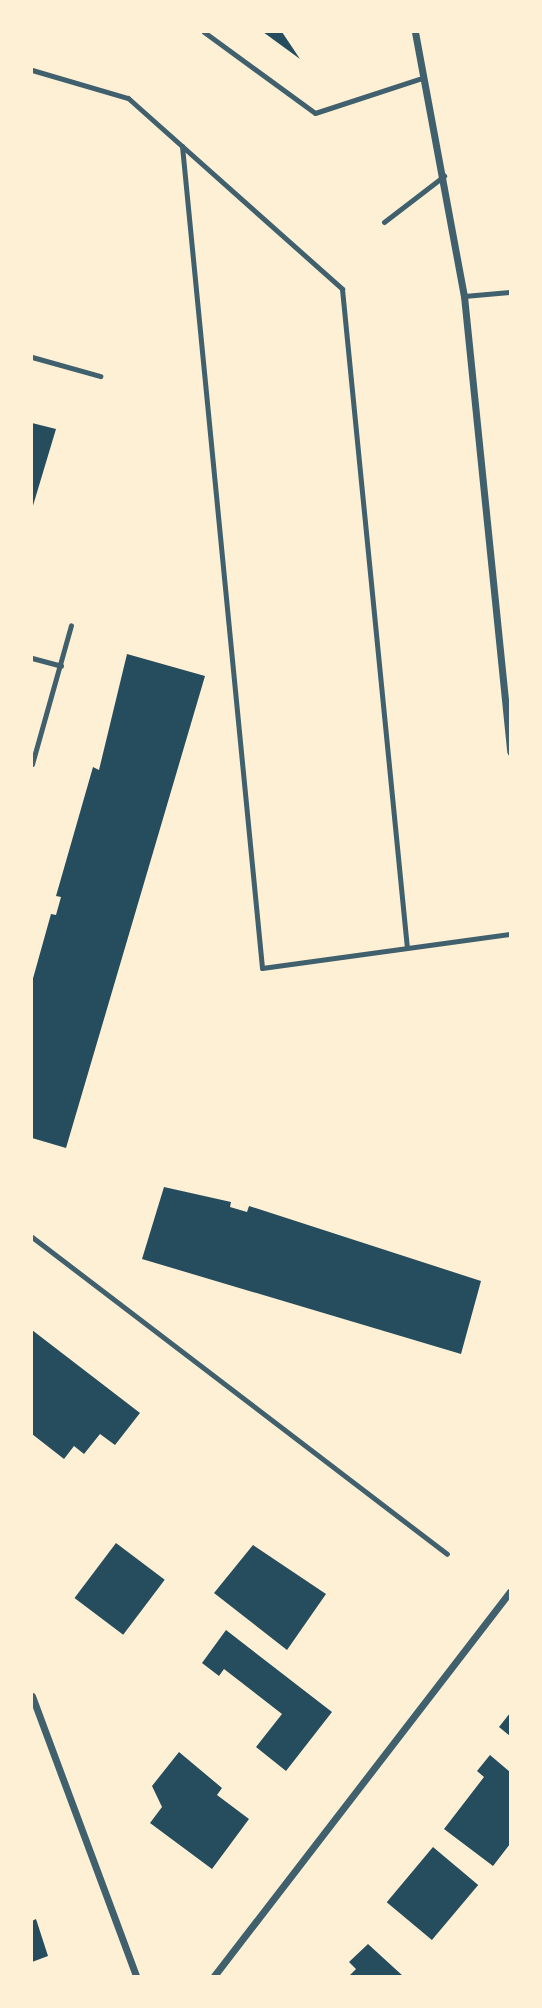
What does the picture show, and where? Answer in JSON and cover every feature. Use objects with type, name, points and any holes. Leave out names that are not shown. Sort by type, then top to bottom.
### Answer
[{"type":"street","points":[[415,32],[422,78],[444,176],[464,296],[510,752]]},
{"type":"street","points":[[214,1976],[510,1592]]},
{"type":"street","points":[[32,1696],[136,1976]]},
{"type":"lane","points":[[204,32],[315,113],[422,78]]},
{"type":"lane","points":[[32,70],[128,98],[342,289],[407,948]]},
{"type":"lane","points":[[182,146],[262,968],[510,934]]},
{"type":"lane","points":[[384,222],[444,176]]},
{"type":"lane","points":[[464,296],[510,292]]},
{"type":"lane","points":[[32,357],[100,376]]},
{"type":"lane","points":[[32,764],[71,625]]},
{"type":"lane","points":[[32,658],[61,666]]},
{"type":"lane","points":[[32,1237],[447,1553]]},
{"type":"building","points":[[263,32],[282,32],[300,59]]},
{"type":"building","points":[[32,423],[56,429],[32,509]]},
{"type":"building","points":[[127,654],[205,676],[66,1148],[32,1138],[32,982],[51,914],[56,915],[61,897],[56,896],[93,767],[99,770]]},
{"type":"building","points":[[164,1187],[231,1202],[230,1207],[247,1212],[249,1206],[481,1281],[461,1354],[142,1259]]},
{"type":"building","points":[[32,1330],[140,1413],[115,1445],[100,1434],[84,1454],[74,1446],[64,1459],[32,1434]]},
{"type":"building","points":[[116,1543],[165,1580],[123,1635],[74,1598]]},
{"type":"building","points":[[253,1545],[326,1594],[287,1650],[214,1593]]},
{"type":"building","points":[[226,1630],[332,1712],[286,1771],[256,1747],[282,1714],[224,1669],[219,1676],[202,1663]]},
{"type":"building","points":[[510,1713],[510,1736],[499,1727]]},
{"type":"building","points":[[179,1752],[222,1788],[217,1795],[249,1819],[212,1869],[150,1823],[162,1807],[152,1786]]},
{"type":"building","points":[[490,1755],[510,1772],[510,1844],[493,1866],[444,1829],[484,1777],[477,1771]]},
{"type":"building","points":[[433,1847],[478,1885],[432,1940],[387,1902]]},
{"type":"building","points":[[36,1919],[48,1956],[32,1962],[32,1921]]},
{"type":"building","points":[[368,1944],[403,1976],[349,1976],[356,1969],[349,1962]]}]
